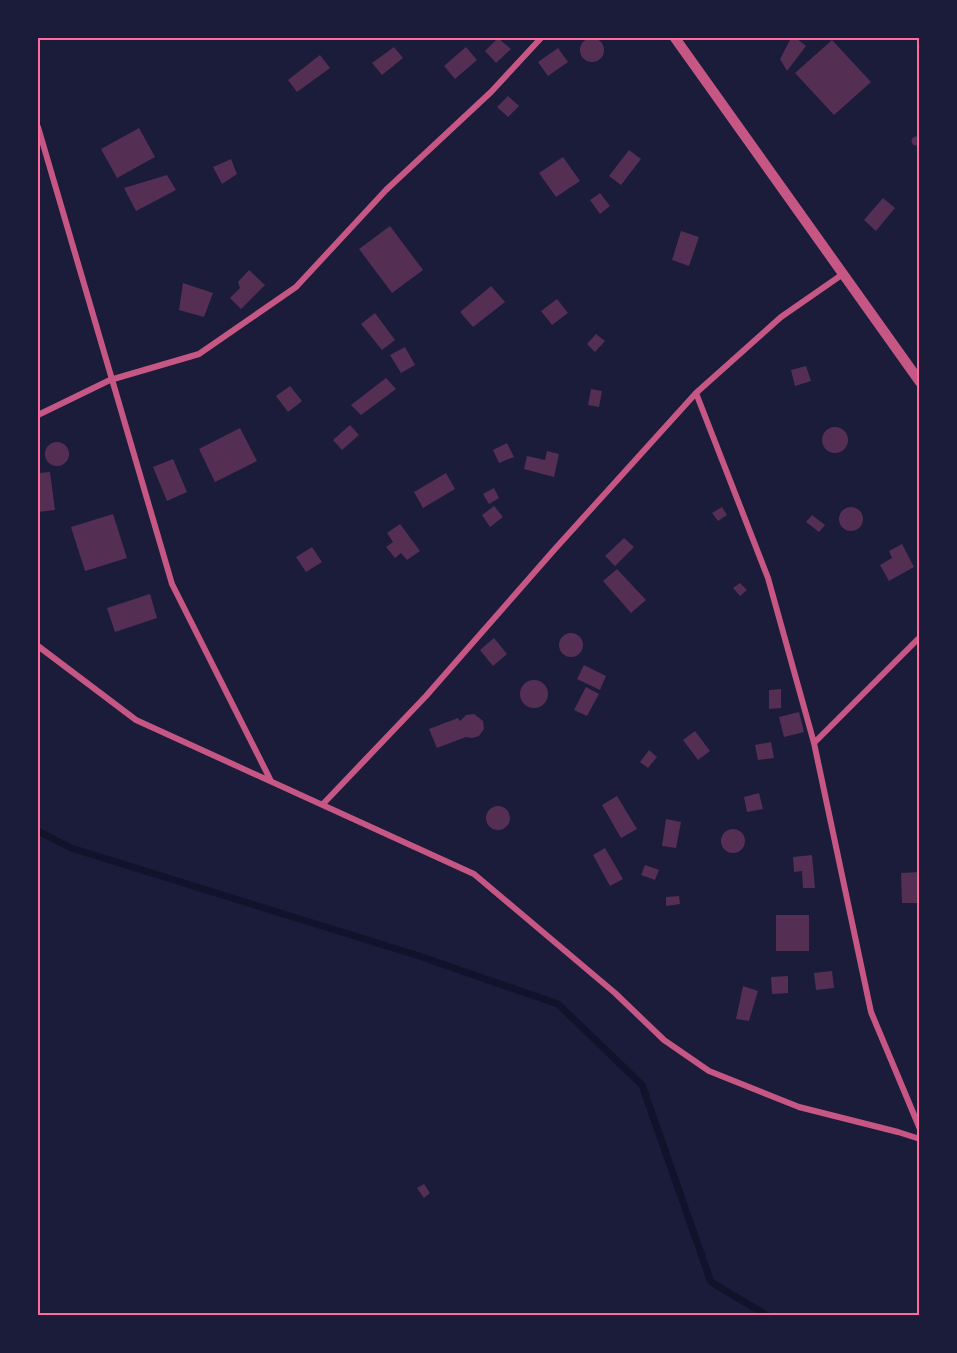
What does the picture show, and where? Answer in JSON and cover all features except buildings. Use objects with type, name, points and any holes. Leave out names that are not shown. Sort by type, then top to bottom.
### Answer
[{"type":"street","points":[[38,415],[110,380],[199,354],[296,287],[386,190],[491,92],[541,38]]},
{"type":"street","points":[[675,38],[920,382]]},
{"type":"street","points":[[38,127],[110,380],[172,584],[271,781]]},
{"type":"street","points":[[323,804],[426,696],[696,393],[781,317],[843,274]]},
{"type":"street","points":[[696,393],[768,578],[814,744],[871,1012],[920,1129]]},
{"type":"street","points":[[814,744],[920,637]]},
{"type":"street","points":[[38,646],[136,720],[474,874],[615,993],[664,1040],[709,1071],[799,1107],[920,1139]]},
{"type":"waterway","points":[[38,831],[71,848],[419,956],[558,1004],[642,1085],[711,1282],[768,1316]]}]
